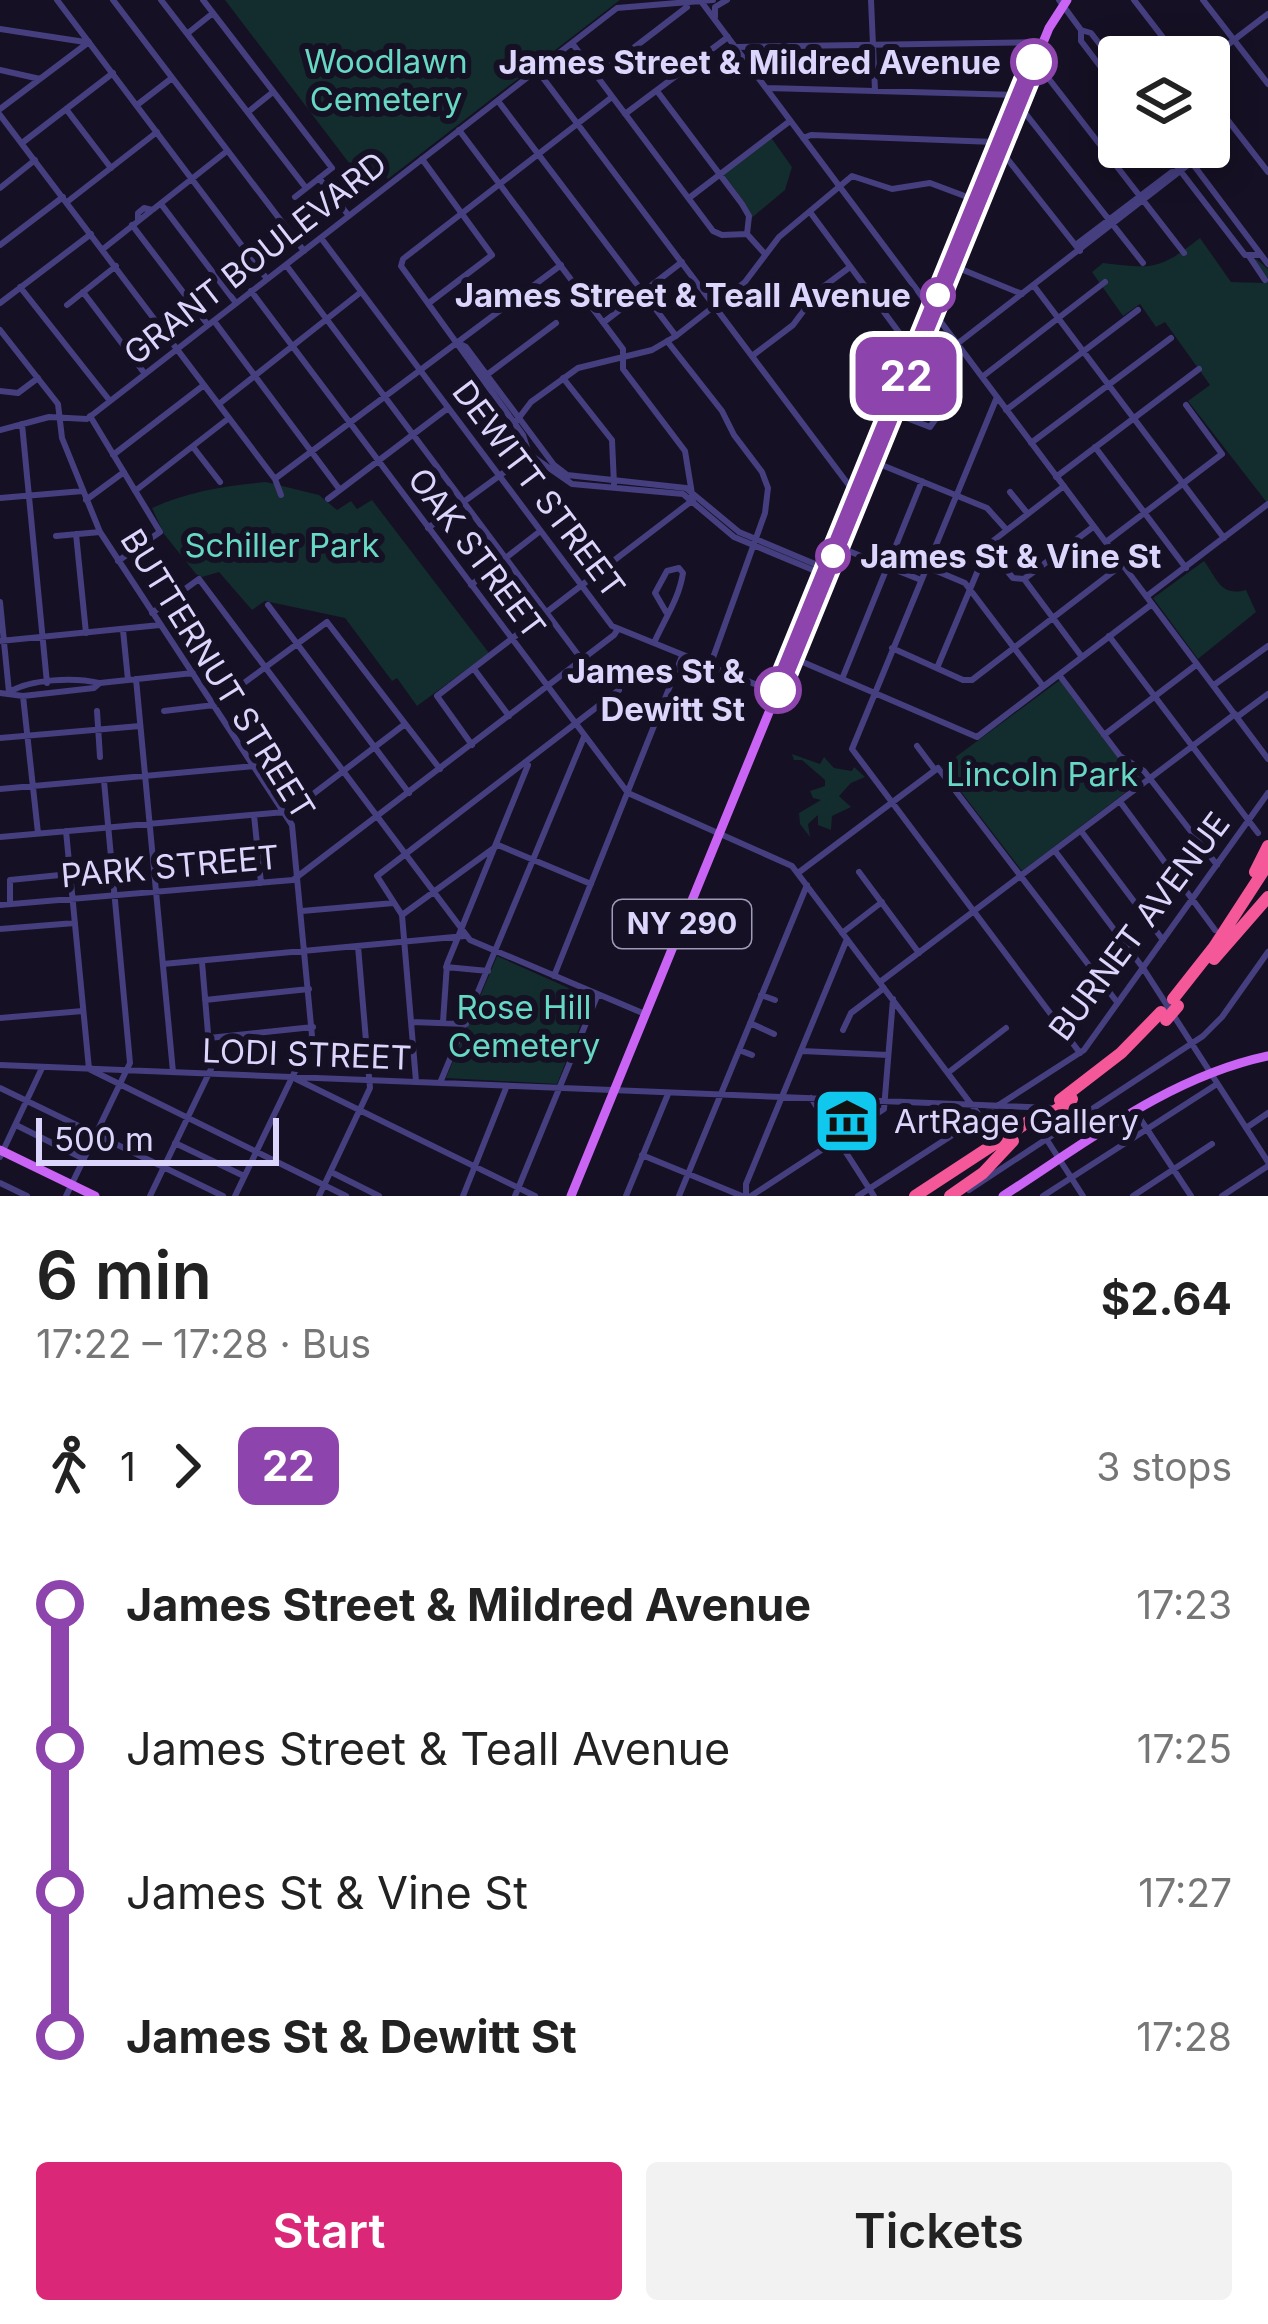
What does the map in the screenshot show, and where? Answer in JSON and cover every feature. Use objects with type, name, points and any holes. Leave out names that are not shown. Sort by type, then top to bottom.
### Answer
[{"type":"highway","points":[[1232,917],[1268,846]]},
{"type":"highway","points":[[1175,1003],[1268,864]]},
{"type":"highway","points":[[1214,959],[1268,877]]},
{"type":"highway","points":[[916,1196],[1066,1100],[1164,1016],[1268,897]]},
{"type":"highway","points":[[950,1196],[983,1173],[1042,1116]]},
{"type":"highway","points":[[931,1196],[1013,1141]]},
{"type":"main road","name":"NY 290","points":[[571,1196],[1063,2]]},
{"type":"main road","points":[[1004,1196],[1135,1111],[1210,1072],[1268,1056]]},
{"type":"main road","points":[[1,1153],[94,1196]]},
{"type":"street","points":[[57,0],[267,279]]},
{"type":"street","points":[[112,0],[304,251]]},
{"type":"street","points":[[161,0],[306,188]]},
{"type":"street","points":[[203,0],[332,168],[295,197]]},
{"type":"street","points":[[701,0],[1268,759]]},
{"type":"street","name":"GRANT BOULEVARD","points":[[90,416],[623,5],[713,0]]},
{"type":"street","points":[[716,20],[716,7],[727,0]]},
{"type":"street","points":[[871,0],[875,90]]},
{"type":"street","points":[[1134,0],[1162,36]]},
{"type":"street","points":[[1203,0],[1268,84]]},
{"type":"street","points":[[1063,2],[1081,30],[1082,41],[1098,61]]},
{"type":"street","points":[[597,76],[683,3]]},
{"type":"street","points":[[187,33],[213,13]]},
{"type":"street","points":[[1230,43],[1268,14]]},
{"type":"street","points":[[0,29],[89,41]]},
{"type":"street","points":[[1081,30],[1098,42]]},
{"type":"street","points":[[625,114],[728,37]]},
{"type":"street","points":[[89,41],[0,112],[4,128],[22,143],[92,234],[274,479],[281,495]]},
{"type":"street","points":[[736,47],[1043,42]]},
{"type":"street","points":[[572,43],[716,232],[747,234],[766,254]]},
{"type":"street","points":[[1035,61],[1184,253]]},
{"type":"street","points":[[0,70],[40,79]]},
{"type":"street","points":[[537,70],[857,496]]},
{"type":"street","points":[[22,143],[112,73]]},
{"type":"street","points":[[137,105],[172,77]]},
{"type":"street","points":[[766,88],[1019,100],[1143,263]]},
{"type":"street","points":[[657,91],[748,214],[747,234]]},
{"type":"street","points":[[247,112],[274,92]]},
{"type":"street","points":[[612,97],[400,262],[531,447],[572,484],[689,489],[722,525]]},
{"type":"street","points":[[498,101],[676,336]]},
{"type":"street","points":[[66,109],[111,167]]},
{"type":"street","points":[[688,198],[790,121]]},
{"type":"street","points":[[1230,123],[1267,170]]},
{"type":"street","points":[[459,130],[623,349],[623,369],[682,444],[693,500]]},
{"type":"street","points":[[0,245],[157,132]]},
{"type":"street","points":[[803,138],[994,142],[1078,248]]},
{"type":"street","points":[[103,249],[228,151]]},
{"type":"street","points":[[422,159],[492,254],[430,303]]},
{"type":"street","points":[[0,188],[35,160]]},
{"type":"street","points":[[1178,168],[1265,280]]},
{"type":"street","points":[[957,344],[1176,170],[1184,168]]},
{"type":"street","points":[[1196,168],[1268,264]]},
{"type":"street","points":[[517,421],[531,402],[587,364],[622,358],[676,336],[745,282],[809,211],[852,176],[892,189],[930,183],[978,201]]},
{"type":"street","points":[[319,178],[349,216]]},
{"type":"street","points":[[161,204],[236,303]]},
{"type":"street","points":[[1214,214],[1225,206]]},
{"type":"street","points":[[809,211],[915,354]]},
{"type":"street","points":[[135,223],[340,490]]},
{"type":"street","points":[[0,303],[92,234]]},
{"type":"street","name":"DEWITT STREET","points":[[321,238],[618,629],[777,693]]},
{"type":"street","points":[[1249,256],[1261,255]]},
{"type":"street","points":[[604,322],[682,262]]},
{"type":"street","points":[[286,265],[582,660]]},
{"type":"street","points":[[274,479],[561,265]]},
{"type":"street","points":[[951,265],[1022,294]]},
{"type":"street","points":[[67,305],[116,266]]},
{"type":"street","points":[[752,356],[794,325],[819,290],[850,267]]},
{"type":"street","points":[[982,377],[1105,282]]},
{"type":"street","points":[[1034,286],[1224,538]]},
{"type":"street","points":[[20,287],[110,401]]},
{"type":"street","points":[[83,292],[145,374]]},
{"type":"street","name":"OAK STREET","points":[[251,292],[628,793],[786,861],[980,1116]]},
{"type":"street","points":[[219,404],[361,292]]},
{"type":"street","points":[[1006,410],[1138,310]]},
{"type":"street","points":[[484,377],[556,322]]},
{"type":"street","name":"BUTTERNUT STREET","points":[[2,335],[58,404],[62,438],[100,532],[286,813],[294,833],[313,1028],[235,1196]]},
{"type":"street","points":[[1031,443],[1171,338]]},
{"type":"street","points":[[667,341],[722,411],[767,482],[768,503],[710,666]]},
{"type":"street","points":[[1056,477],[1199,369]]},
{"type":"street","points":[[0,391],[18,393],[38,378]]},
{"type":"street","points":[[563,378],[612,440],[614,485]]},
{"type":"street","points":[[113,455],[204,385]]},
{"type":"street","points":[[997,398],[852,749],[1080,1054]]},
{"type":"street","points":[[1106,542],[1222,454],[1186,405]]},
{"type":"street","points":[[328,500],[448,408]]},
{"type":"street","points":[[891,412],[930,427],[937,417]]},
{"type":"street","points":[[0,430],[90,416],[160,535],[118,561]]},
{"type":"street","points":[[135,491],[229,418]]},
{"type":"street","points":[[22,424],[47,683]]},
{"type":"street","points":[[193,447],[220,482]]},
{"type":"street","points":[[428,528],[500,477],[531,447]]},
{"type":"street","points":[[531,447],[540,454]]},
{"type":"street","points":[[1095,447],[1186,568]]},
{"type":"street","points":[[872,461],[987,508],[1006,530]]},
{"type":"street","points":[[0,498],[84,496],[124,472]]},
{"type":"street","points":[[842,679],[922,482]]},
{"type":"street","points":[[614,485],[683,494],[753,542],[826,572]]},
{"type":"street","points":[[938,668],[987,548],[1064,486]]},
{"type":"street","points":[[1010,492],[1028,514]]},
{"type":"street","points":[[472,745],[437,696],[693,500]]},
{"type":"street","points":[[791,657],[973,736],[1109,636],[1268,505]]},
{"type":"street","points":[[987,548],[1013,578],[1024,579],[1094,526]]},
{"type":"street","points":[[56,536],[100,532]]},
{"type":"street","points":[[471,585],[540,532]]},
{"type":"street","points":[[76,534],[86,633]]},
{"type":"street","points":[[836,546],[920,580]]},
{"type":"street","points":[[892,648],[972,680],[1123,564]]},
{"type":"street","points":[[926,566],[962,581],[1043,686]]},
{"type":"street","points":[[654,643],[681,588],[679,568],[667,571],[656,589],[656,602],[666,612]]},
{"type":"street","points":[[152,613],[196,578],[201,580],[462,934],[645,1014]]},
{"type":"street","points":[[1024,579],[1082,657]]},
{"type":"street","points":[[0,602],[4,692]]},
{"type":"street","points":[[268,605],[409,793]]},
{"type":"street","points":[[164,711],[214,706],[325,621],[440,770]]},
{"type":"street","points":[[2,640],[160,625]]},
{"type":"street","points":[[123,629],[140,726],[173,1072]]},
{"type":"street","name":"PARK STREET","points":[[5,905],[299,877],[618,629]]},
{"type":"street","points":[[1109,636],[1258,833]]},
{"type":"street","points":[[1214,686],[1268,646]]},
{"type":"street","points":[[554,976],[683,655]]},
{"type":"street","points":[[1104,735],[1198,664]]},
{"type":"street","points":[[473,669],[509,716]]},
{"type":"street","points":[[4,692],[47,683],[100,683],[193,673]]},
{"type":"street","points":[[1059,674],[1121,758],[1151,778],[1217,865]]},
{"type":"street","points":[[4,692],[23,696],[94,688],[100,683]]},
{"type":"street","points":[[416,1082],[402,915],[377,876],[619,690]]},
{"type":"street","points":[[843,1030],[851,1013],[919,953],[1268,694]]},
{"type":"street","points":[[23,696],[38,833]]},
{"type":"street","points":[[97,711],[100,757]]},
{"type":"street","points":[[0,837],[286,813],[405,724]]},
{"type":"street","points":[[0,738],[140,726]]},
{"type":"street","points":[[440,1083],[585,736]]},
{"type":"street","points":[[917,746],[1118,1004]]},
{"type":"street","points":[[442,1022],[446,967],[529,761]]},
{"type":"street","points":[[0,789],[255,766]]},
{"type":"street","points":[[797,873],[936,769]]},
{"type":"street","points":[[66,1196],[130,1056],[104,781]]},
{"type":"street","name":"BURNET AVENUE","points":[[859,1196],[872,1192],[980,1116],[1080,1054],[1268,793]]},
{"type":"street","points":[[1120,802],[1215,930]]},
{"type":"street","points":[[254,814],[260,884]]},
{"type":"street","points":[[67,831],[89,1069],[346,1196]]},
{"type":"street","points":[[1081,831],[1163,940]]},
{"type":"street","points":[[495,845],[591,884]]},
{"type":"street","points":[[402,915],[495,845]]},
{"type":"street","points":[[1055,851],[1143,968],[1268,1164],[1222,1196]]},
{"type":"street","points":[[859,872],[919,953]]},
{"type":"street","points":[[5,905],[10,880],[70,874]]},
{"type":"street","points":[[679,1196],[806,885]]},
{"type":"street","points":[[746,1196],[746,1184],[844,936],[882,902]]},
{"type":"street","points":[[302,911],[394,903]]},
{"type":"street","points":[[0,929],[75,923]]},
{"type":"street","points":[[163,964],[462,934]]},
{"type":"street","points":[[319,1196],[369,1094],[358,946]]},
{"type":"street","points":[[959,1196],[1192,1044],[1222,1018],[1268,952]]},
{"type":"street","points":[[150,1196],[209,1074],[202,961]]},
{"type":"street","points":[[446,967],[488,971]]},
{"type":"street","points":[[206,1000],[309,989]]},
{"type":"street","points":[[517,1192],[598,994]]},
{"type":"street","points":[[761,994],[775,1000]]},
{"type":"street","points":[[746,1196],[880,1113],[886,1101],[892,999]]},
{"type":"street","points":[[0,1018],[83,1011]]},
{"type":"street","points":[[412,1022],[466,1024]]},
{"type":"street","points":[[750,1023],[774,1034]]},
{"type":"street","points":[[209,1038],[313,1028]]},
{"type":"street","points":[[949,1072],[1006,1028]]},
{"type":"street","points":[[739,1050],[752,1055]]},
{"type":"street","points":[[802,1051],[888,1054]]},
{"type":"street","name":"LODI STREET","points":[[0,1065],[292,1077]]},
{"type":"street","points":[[1,1153],[42,1067]]},
{"type":"street","points":[[292,1077],[475,1166],[517,1192],[535,1196]]},
{"type":"street","name":"LODI STREET","points":[[309,1082],[416,1082],[1091,1111]]},
{"type":"street","points":[[1043,1196],[1217,1083]]},
{"type":"street","points":[[463,1196],[507,1086]]},
{"type":"street","points":[[0,1088],[223,1196]]},
{"type":"street","points":[[626,1196],[669,1093]]},
{"type":"street","points":[[1011,1096],[1014,1106]]},
{"type":"street","points":[[811,1098],[872,1192]]},
{"type":"street","points":[[1091,1111],[1107,1129]]},
{"type":"street","points":[[1135,1111],[1191,1196]]},
{"type":"street","points":[[1246,1128],[1268,1112]]},
{"type":"street","points":[[16,1125],[84,1159]]},
{"type":"street","points":[[1047,1140],[1083,1196]]},
{"type":"street","points":[[175,1143],[244,1176]]},
{"type":"street","points":[[1133,1196],[1212,1144]]},
{"type":"street","points":[[643,1155],[746,1196]]},
{"type":"street","points":[[331,1172],[379,1196]]},
{"type":"street","points":[[0,1183],[27,1196]]},
{"type":"street","points":[[973,1187],[979,1196]]},
{"type":"green space","name":"Woodlawn Cemetery","points":[[225,0],[620,0],[388,179],[380,171],[365,184]]},
{"type":"green space","points":[[770,136],[792,167],[785,190],[749,220],[720,175]]},
{"type":"green space","points":[[1200,238],[1231,282],[1265,283],[1256,259],[1268,269],[1268,504],[1188,401],[1210,385],[1165,322],[1156,327],[1140,304],[1123,316],[1092,272],[1103,263],[1155,265]]},
{"type":"green space","name":"Schiller Park","points":[[266,482],[319,495],[337,510],[351,501],[357,509],[372,500],[489,653],[417,706],[345,618],[265,601],[252,610],[219,572],[196,574],[164,534],[152,508],[208,490]]},
{"type":"green space","points":[[1204,561],[1225,588],[1246,590],[1256,612],[1198,659],[1153,598]]},
{"type":"green space","name":"Lincoln Park","points":[[1060,680],[1121,762],[1132,766],[1140,777],[1022,871],[942,767]]},
{"type":"green space","points":[[792,754],[820,764],[824,757],[834,768],[852,771],[854,767],[865,777],[839,796],[851,807],[832,816],[831,830],[818,825],[818,815],[808,824],[810,837],[800,824],[799,813],[821,800],[810,791],[825,786],[825,780]]},
{"type":"green space","name":"Rose Hill Cemetery","points":[[497,956],[591,998],[557,1084],[446,1078]]},
{"type":"bus line","name":"22","points":[[778,690],[1034,62]]},
{"type":"place","name":"James Street & Mildred Avenue","points":[[1034,62]]},
{"type":"place","name":"James Street & Teall Avenue","points":[[938,295]]},
{"type":"place","name":"James St & Vine St","points":[[833,556]]},
{"type":"place","name":"James St & Dewitt St","points":[[778,690]]},
{"type":"place","name":"ArtRage Gallery","points":[[847,1121]]}]
